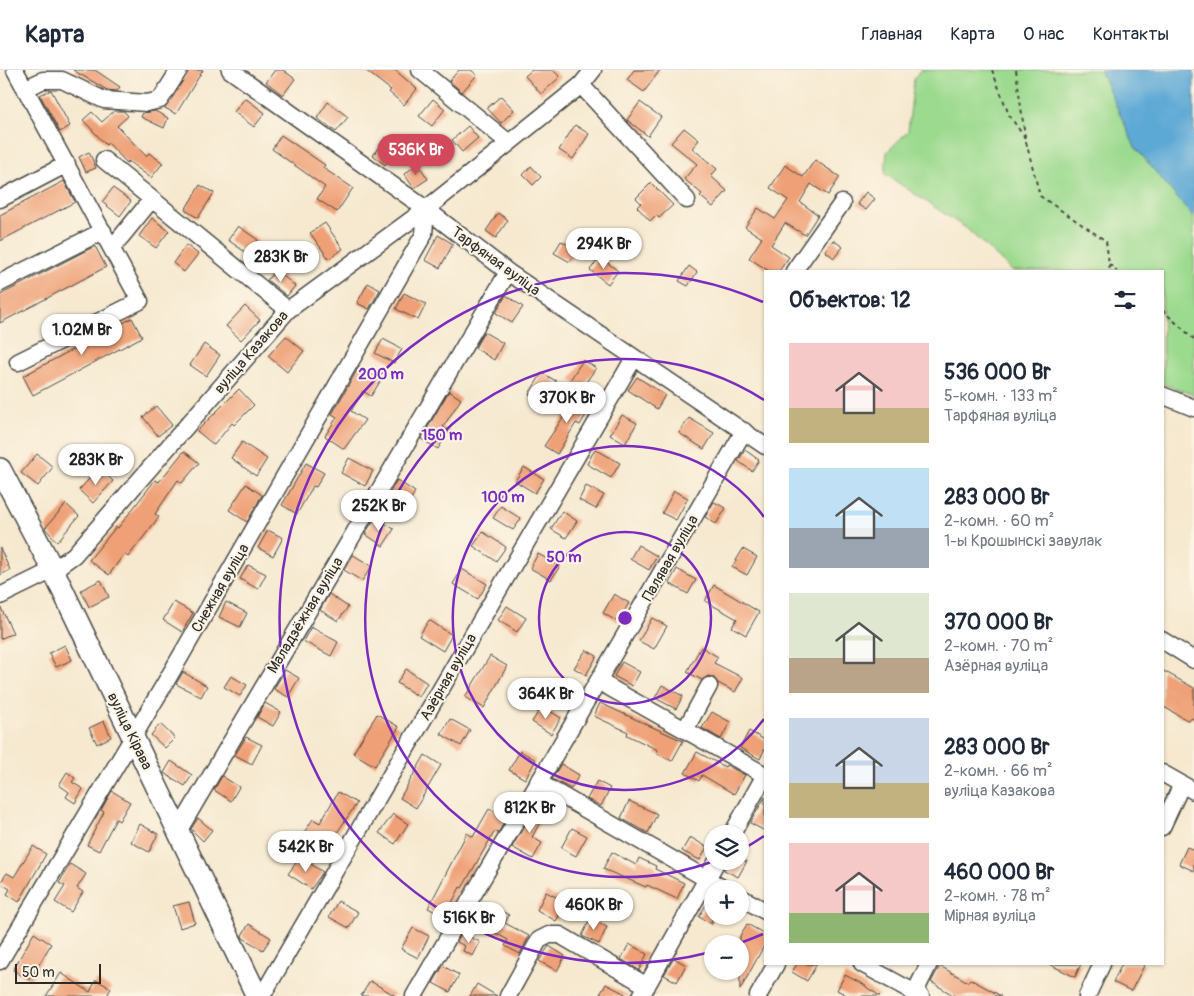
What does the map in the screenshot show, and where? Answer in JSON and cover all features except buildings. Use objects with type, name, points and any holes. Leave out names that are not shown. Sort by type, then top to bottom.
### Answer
[{"type":"main road","name":"вуліца Кірава","points":[[0,469],[53,570],[257,996]]},
{"type":"street","points":[[15,70],[140,301],[18,362]]},
{"type":"street","points":[[25,89],[43,80],[62,80],[104,100],[147,103],[160,100],[178,70]]},
{"type":"street","name":"Тарфяная вуліца","points":[[230,70],[426,209],[508,272],[764,444]]},
{"type":"street","points":[[420,70],[509,143]]},
{"type":"street","points":[[586,76],[687,200]]},
{"type":"street","name":"вуліца Казакова","points":[[0,596],[53,570],[74,555],[288,310],[426,209],[509,143],[586,76]]},
{"type":"street","points":[[104,160],[288,310]]},
{"type":"street","points":[[0,199],[67,164]]},
{"type":"street","points":[[112,248],[152,199]]},
{"type":"street","points":[[795,270],[842,203]]},
{"type":"street","name":"Снежная вуліца","points":[[0,961],[424,234],[426,209]]},
{"type":"street","points":[[0,283],[103,231]]},
{"type":"street","name":"Маладзёжная вуліца","points":[[178,830],[508,272]]},
{"type":"street","name":"Азёрная вуліца","points":[[262,996],[634,358]]},
{"type":"street","points":[[1164,396],[1194,408]]},
{"type":"street","name":"Палявая вуліца","points":[[414,996],[744,431]]},
{"type":"street","points":[[1164,641],[1194,660]]},
{"type":"street","points":[[598,681],[764,774]]},
{"type":"street","points":[[685,730],[709,686]]},
{"type":"street","points":[[1164,774],[1188,787],[1164,824]]},
{"type":"street","points":[[737,825],[764,777]]},
{"type":"street","points":[[538,782],[707,879]]},
{"type":"street","points":[[508,996],[539,940],[549,935],[560,935],[644,991],[712,870]]},
{"type":"street","points":[[749,902],[764,910]]},
{"type":"street","points":[[758,996],[775,965]]},
{"type":"street","points":[[864,965],[916,995],[930,965]]},
{"type":"street","points":[[1087,996],[1102,965]]},
{"type":"path","points":[[992,70],[1008,115],[1025,138]]},
{"type":"path","points":[[1016,70],[1025,138],[1040,196],[1106,241],[1110,270]]},
{"type":"path","points":[[1109,264],[1117,270]]},
{"type":"path","points":[[1164,312],[1194,339]]},
{"type":"green space","points":[[920,70],[1100,70],[1135,147],[1194,218],[1194,395],[1164,384],[1164,270],[1011,270],[966,228],[885,174],[887,152],[908,131],[914,79]]},
{"type":"water","points":[[1100,70],[1194,70],[1194,218],[1135,147]]}]
